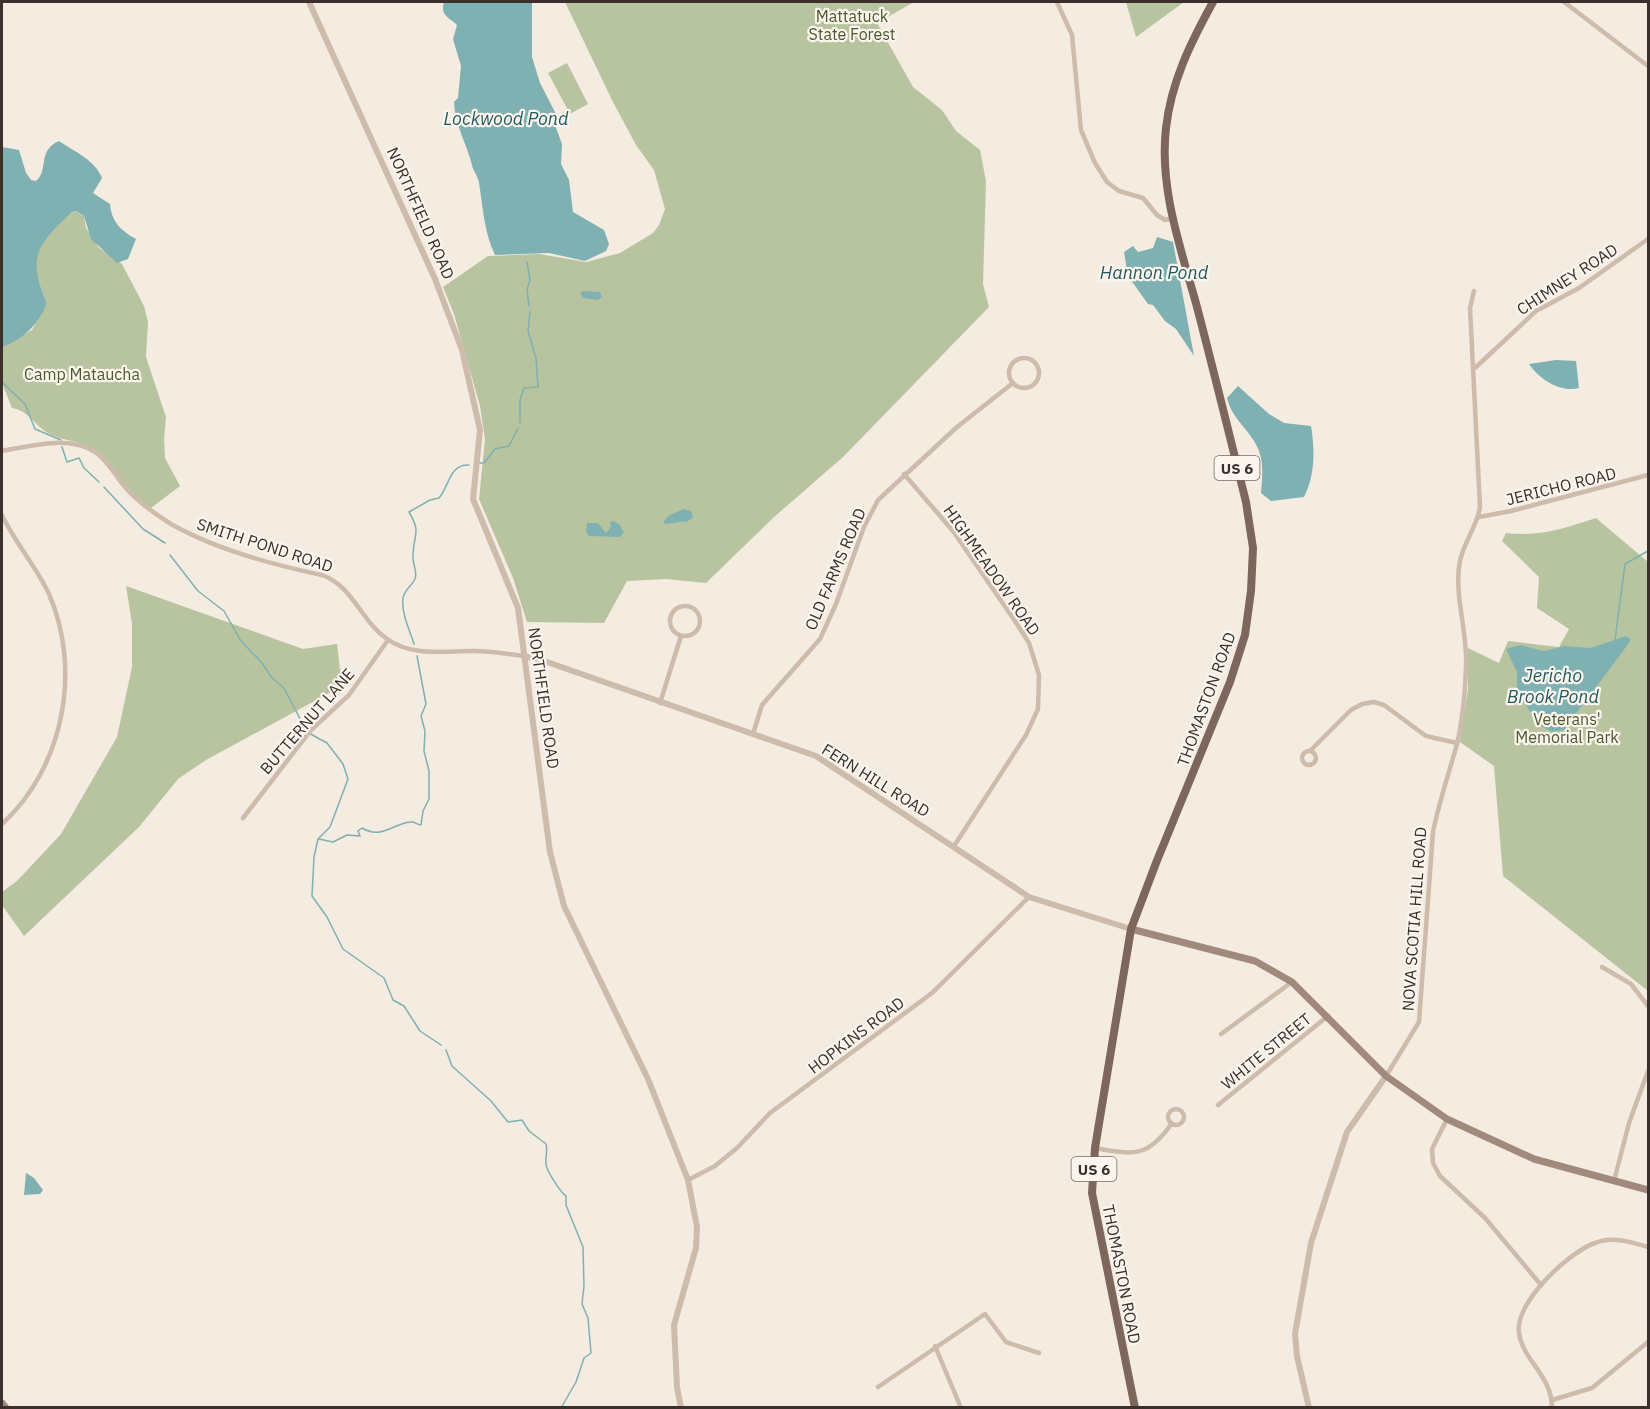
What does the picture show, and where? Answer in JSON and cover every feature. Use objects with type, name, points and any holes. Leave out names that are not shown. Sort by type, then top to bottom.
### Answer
[{"type":"main road","name":"THOMASTON ROAD","points":[[1135,1407],[1092,1193],[1095,1148],[1131,929],[1230,682],[1245,634],[1251,591],[1252,548],[1246,502],[1173,218],[1166,168],[1165,130],[1181,62],[1212,3]]},
{"type":"main road","points":[[1131,929],[1256,960],[1292,982],[1386,1076],[1447,1119],[1534,1159],[1648,1190]]},
{"type":"main road","points":[[2,1403],[6,1407]]},
{"type":"street","name":"NORTHFIELD ROAD","points":[[309,2],[380,154],[452,321],[471,384],[480,430],[473,499],[515,599],[550,852],[564,906],[648,1079],[688,1180],[696,1227],[696,1248],[674,1325],[677,1387],[681,1407]]},
{"type":"street","points":[[1058,2],[1072,35],[1081,130],[1095,163],[1107,182],[1119,191],[1143,198],[1157,215],[1165,220],[1173,218]]},
{"type":"street","points":[[1564,2],[1648,66]]},
{"type":"street","name":"CHIMNEY ROAD","points":[[1475,368],[1536,311],[1579,288],[1648,239]]},
{"type":"street","points":[[1474,291],[1470,308],[1475,368],[1479,517]]},
{"type":"street","name":"OLD FARMS ROAD","points":[[1028,359],[1036,364],[1039,372],[1034,385],[1024,388],[1013,383],[1009,373],[1016,361],[1028,359]]},
{"type":"street","name":"OLD FARMS ROAD","points":[[753,734],[762,705],[796,669],[819,639],[836,604],[871,511],[888,488],[957,427],[1013,383]]},
{"type":"street","name":"SMITH POND ROAD","points":[[2,451],[52,444],[70,444],[90,449],[101,457],[130,493],[169,523],[205,540],[322,575],[338,583],[388,640],[415,651],[476,651],[524,656]]},
{"type":"street","name":"HIGHMEADOW ROAD","points":[[904,474],[953,531],[1015,621],[1029,643],[1039,675],[1038,709],[1026,735],[954,846]]},
{"type":"street","name":"JERICHO ROAD","points":[[1479,517],[1511,512],[1648,475]]},
{"type":"street","points":[[2,515],[40,577],[53,604],[63,642],[66,675],[61,719],[48,757],[29,791],[2,824]]},
{"type":"street","name":"NOVA SCOTIA HILL ROAD","points":[[1309,1407],[1294,1334],[1311,1243],[1347,1132],[1386,1076],[1419,1022],[1433,832],[1438,803],[1457,743],[1466,663],[1458,568],[1462,552],[1479,517]]},
{"type":"street","points":[[680,608],[691,608],[699,615],[700,625],[692,634],[681,636],[672,628],[671,617],[680,608]]},
{"type":"street","points":[[660,703],[681,636]]},
{"type":"street","name":"BUTTERNUT LANE","points":[[243,818],[308,734],[349,695],[388,640]]},
{"type":"street","name":"FERN HILL ROAD","points":[[524,656],[816,756],[1029,897],[1131,929]]},
{"type":"street","points":[[1310,751],[1351,710],[1362,704],[1374,702],[1384,705],[1426,736],[1457,743]]},
{"type":"street","name":"HOPKINS ROAD","points":[[688,1180],[715,1166],[737,1148],[770,1113],[932,993],[1029,897]]},
{"type":"street","points":[[1602,967],[1631,984],[1648,1006]]},
{"type":"street","points":[[1221,1034],[1292,982]]},
{"type":"street","name":"WHITE STREET","points":[[1218,1105],[1328,1016]]},
{"type":"street","points":[[1614,1181],[1629,1123],[1648,1071]]},
{"type":"street","points":[[1447,1119],[1432,1149],[1433,1163],[1440,1176],[1485,1218],[1540,1285]]},
{"type":"street","points":[[1095,1148],[1140,1152],[1156,1145],[1172,1123]]},
{"type":"street","points":[[1552,1407],[1547,1383],[1523,1345],[1519,1334],[1519,1321],[1523,1307],[1540,1285],[1584,1248],[1595,1242],[1624,1240],[1648,1247]]},
{"type":"street","points":[[878,1387],[982,1315],[988,1316],[1006,1342],[1039,1353]]},
{"type":"street","points":[[1552,1400],[1592,1388],[1648,1342]]},
{"type":"street","points":[[935,1346],[961,1407]]},
{"type":"green space","name":"Mattatuck State Forest","points":[[565,2],[914,2],[877,23],[913,87],[942,110],[956,131],[980,150],[986,181],[983,284],[989,307],[843,457],[773,518],[706,583],[666,579],[627,581],[604,623],[527,622],[513,578],[479,499],[485,439],[480,406],[454,314],[443,287],[488,256],[539,254],[586,262],[620,253],[653,233],[659,225],[665,209],[654,170],[636,145],[612,100]]},
{"type":"green space","points":[[1126,2],[1184,2],[1136,37]]},
{"type":"green space","points":[[567,63],[588,104],[570,114],[548,73]]},
{"type":"green space","name":"Camp Mataucha","points":[[75,211],[84,216],[86,228],[99,248],[122,264],[144,306],[148,322],[146,357],[166,417],[165,458],[180,486],[151,508],[129,490],[98,452],[86,445],[47,432],[25,413],[12,408],[2,383],[2,347],[32,330],[47,303],[35,271],[39,250],[58,223]]},
{"type":"green space","name":"Veterans' Memorial Park","points":[[1596,518],[1648,562],[1648,991],[1503,876],[1494,766],[1460,742],[1468,689],[1468,648],[1499,663],[1508,641],[1559,647],[1569,629],[1537,608],[1539,577],[1502,541],[1506,533],[1541,533]]},
{"type":"green space","points":[[126,586],[303,649],[337,644],[342,686],[206,760],[178,779],[139,827],[24,936],[2,905],[2,892],[17,881],[61,834],[117,737],[132,667],[132,624]]},
{"type":"water","name":"Lockwood Pond","points":[[444,2],[532,2],[532,57],[540,83],[557,116],[555,125],[562,144],[561,164],[569,180],[573,212],[604,230],[609,244],[606,251],[585,261],[549,253],[495,255],[486,228],[478,180],[455,111],[454,102],[458,98],[461,66],[453,39],[457,25],[444,13]]},
{"type":"water","points":[[59,141],[95,166],[102,178],[93,193],[110,204],[112,216],[118,225],[136,239],[128,259],[117,263],[91,239],[84,216],[76,211],[72,212],[51,233],[39,252],[37,274],[47,303],[43,311],[24,335],[2,347],[2,147],[19,150],[26,173],[31,180],[36,181],[42,172],[45,155],[52,145]]},
{"type":"water","name":"Hannon Pond","points":[[1157,237],[1173,242],[1194,356],[1176,329],[1165,321],[1153,305],[1148,304],[1128,276],[1124,252],[1133,246],[1138,252],[1153,248]]},
{"type":"water","points":[[600,292],[602,297],[597,300],[583,298],[580,293]]},
{"type":"water","points":[[1556,360],[1576,361],[1579,388],[1557,387],[1544,380],[1529,364]]},
{"type":"water","points":[[1238,386],[1269,414],[1284,423],[1311,426],[1313,463],[1308,489],[1304,497],[1271,501],[1261,493],[1261,456],[1252,437],[1233,413],[1227,398]]},
{"type":"water","points":[[684,509],[691,511],[693,517],[687,522],[663,523],[668,516]]},
{"type":"water","points":[[610,522],[619,524],[624,532],[620,537],[589,536],[586,532],[587,523],[598,523],[606,533],[611,527]]},
{"type":"water","name":"Jericho Brook Pond","points":[[1626,636],[1631,639],[1626,647],[1564,730],[1552,732],[1538,724],[1517,691],[1517,672],[1506,649],[1520,645],[1544,651],[1564,646],[1591,648]]},
{"type":"water","points":[[26,1173],[34,1178],[43,1190],[40,1194],[24,1195]]},
{"type":"waterway","points":[[527,262],[530,280],[527,289],[529,306]]},
{"type":"waterway","points":[[520,423],[520,400],[524,388],[538,387],[536,358],[528,331],[530,312]]},
{"type":"waterway","points":[[2,382],[25,404],[35,429],[61,440]]},
{"type":"waterway","points":[[478,463],[484,463],[495,449],[509,446],[518,428]]},
{"type":"waterway","points":[[62,447],[67,462],[79,458],[84,468],[99,482]]},
{"type":"waterway","points":[[414,644],[403,604],[404,595],[416,576],[413,559],[416,530],[409,512],[430,500],[439,498],[453,472],[457,468],[469,465]]},
{"type":"waterway","points":[[104,487],[143,529],[165,543]]},
{"type":"waterway","points":[[1615,640],[1625,564],[1648,551]]},
{"type":"waterway","points":[[170,555],[198,591],[224,611],[241,641],[262,663],[272,678],[284,688],[307,732],[327,743],[343,764],[348,779],[330,827],[318,839],[314,857],[312,896],[327,917],[343,949],[384,978],[393,1000],[404,1006],[420,1031],[441,1045]]},
{"type":"waterway","points":[[319,839],[333,842],[347,835],[360,836],[358,831],[362,828],[377,832],[407,822],[421,825],[423,811],[429,799],[429,771],[424,751],[425,731],[421,716],[426,704],[417,656]]},
{"type":"waterway","points":[[446,1050],[452,1066],[491,1101],[508,1122],[522,1120],[529,1131],[546,1144],[547,1167],[554,1181],[566,1196],[566,1205],[583,1247],[582,1304],[588,1318],[591,1353],[584,1358],[576,1382],[561,1408]]}]
